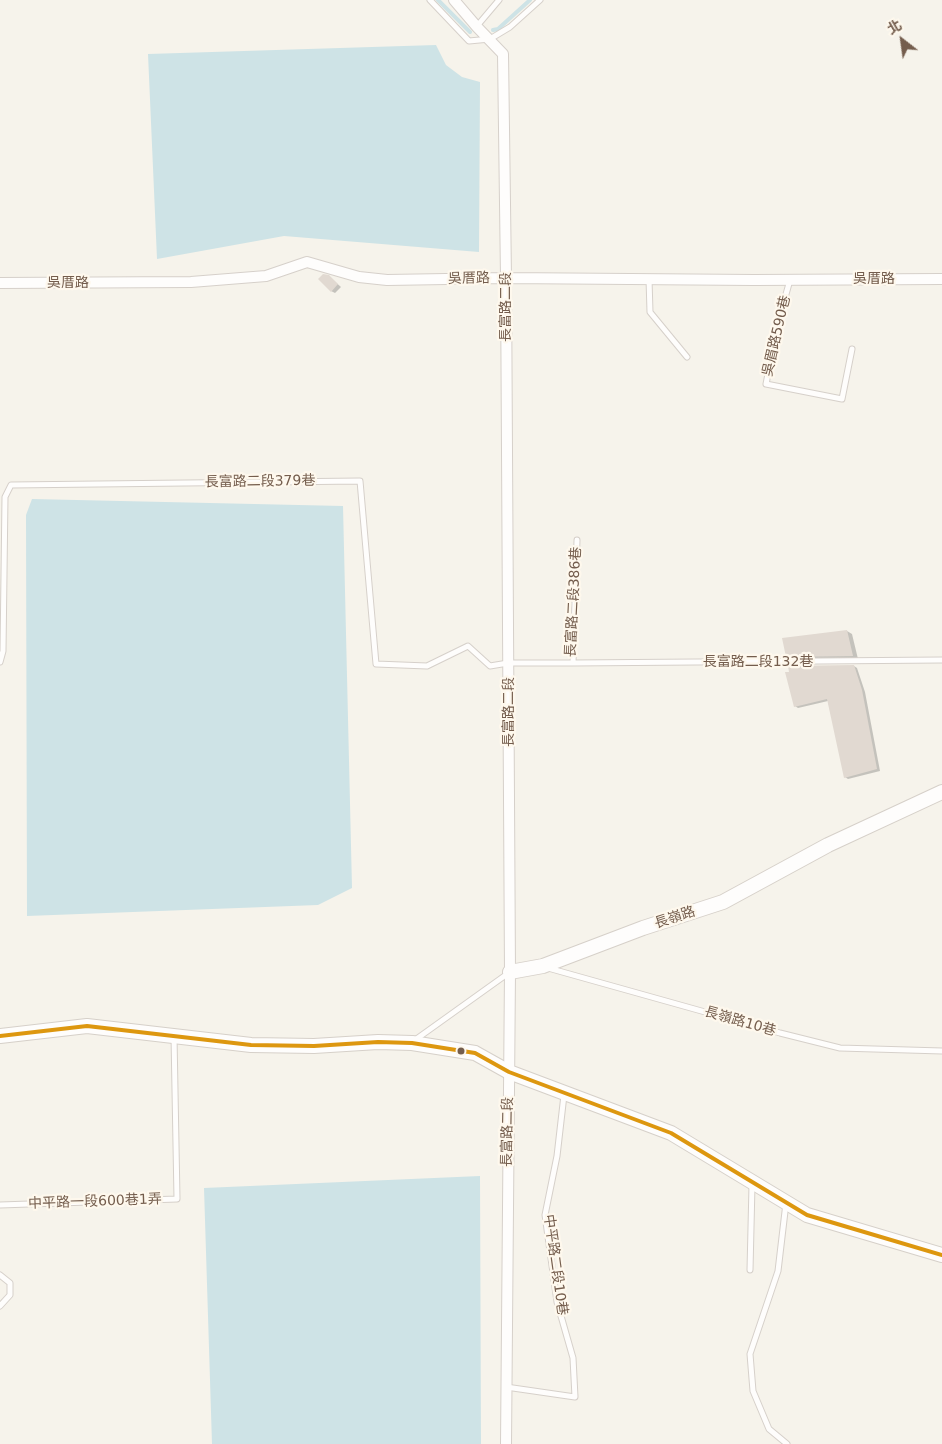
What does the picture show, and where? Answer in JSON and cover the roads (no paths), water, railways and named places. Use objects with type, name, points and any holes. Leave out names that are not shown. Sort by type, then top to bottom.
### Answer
[{"type":"street","name":"長富路二段","points":[[454,0],[503,54],[510,972],[506,1444]]},
{"type":"street","name":"吳厝路","points":[[0,283],[191,282],[266,276],[307,262],[359,277],[387,280],[506,278],[942,279]]},
{"type":"street","name":"長嶺路","points":[[510,972],[543,966],[643,928],[723,902],[828,844],[942,792]]},
{"type":"street","points":[[0,1036],[87,1026],[251,1045],[314,1046],[412,1042],[476,1053],[509,1072],[671,1133],[807,1215],[942,1255]]},
{"type":"lane","points":[[430,0],[469,41],[490,40],[510,28],[540,0]]},
{"type":"lane","points":[[477,27],[499,0]]},
{"type":"lane","points":[[649,279],[650,312],[686,356]]},
{"type":"lane","name":"吳眉路590巷","points":[[790,280],[779,319],[766,384],[842,399],[852,349]]},
{"type":"lane","name":"長富路二段379巷","points":[[0,662],[4,652],[5,497],[11,485],[360,481],[376,664],[427,666],[468,646],[490,666],[508,663]]},
{"type":"lane","name":"長富路二段386巷","points":[[508,663],[573,663],[577,540]]},
{"type":"lane","name":"長富路二段132巷","points":[[573,663],[942,660]]},
{"type":"lane","name":"長嶺路10巷","points":[[543,966],[780,1034],[840,1048],[942,1051]]},
{"type":"lane","name":"長嶺路","points":[[412,1042],[510,972]]},
{"type":"lane","name":"中平路一段600巷1弄","points":[[0,1206],[177,1199],[174,1036]]},
{"type":"lane","name":"中平路二段10巷","points":[[506,1386],[576,1397],[574,1358],[557,1302],[545,1215],[557,1156],[564,1092]]},
{"type":"lane","points":[[750,1270],[752,1182]]},
{"type":"lane","points":[[786,1203],[778,1271],[750,1354],[753,1391],[770,1429],[787,1444]]},
{"type":"lane","points":[[0,1275],[10,1282],[10,1294],[0,1306]]},
{"type":"waterway","points":[[438,0],[470,32]]},
{"type":"waterway","points":[[493,30],[498,29],[530,0]]}]
